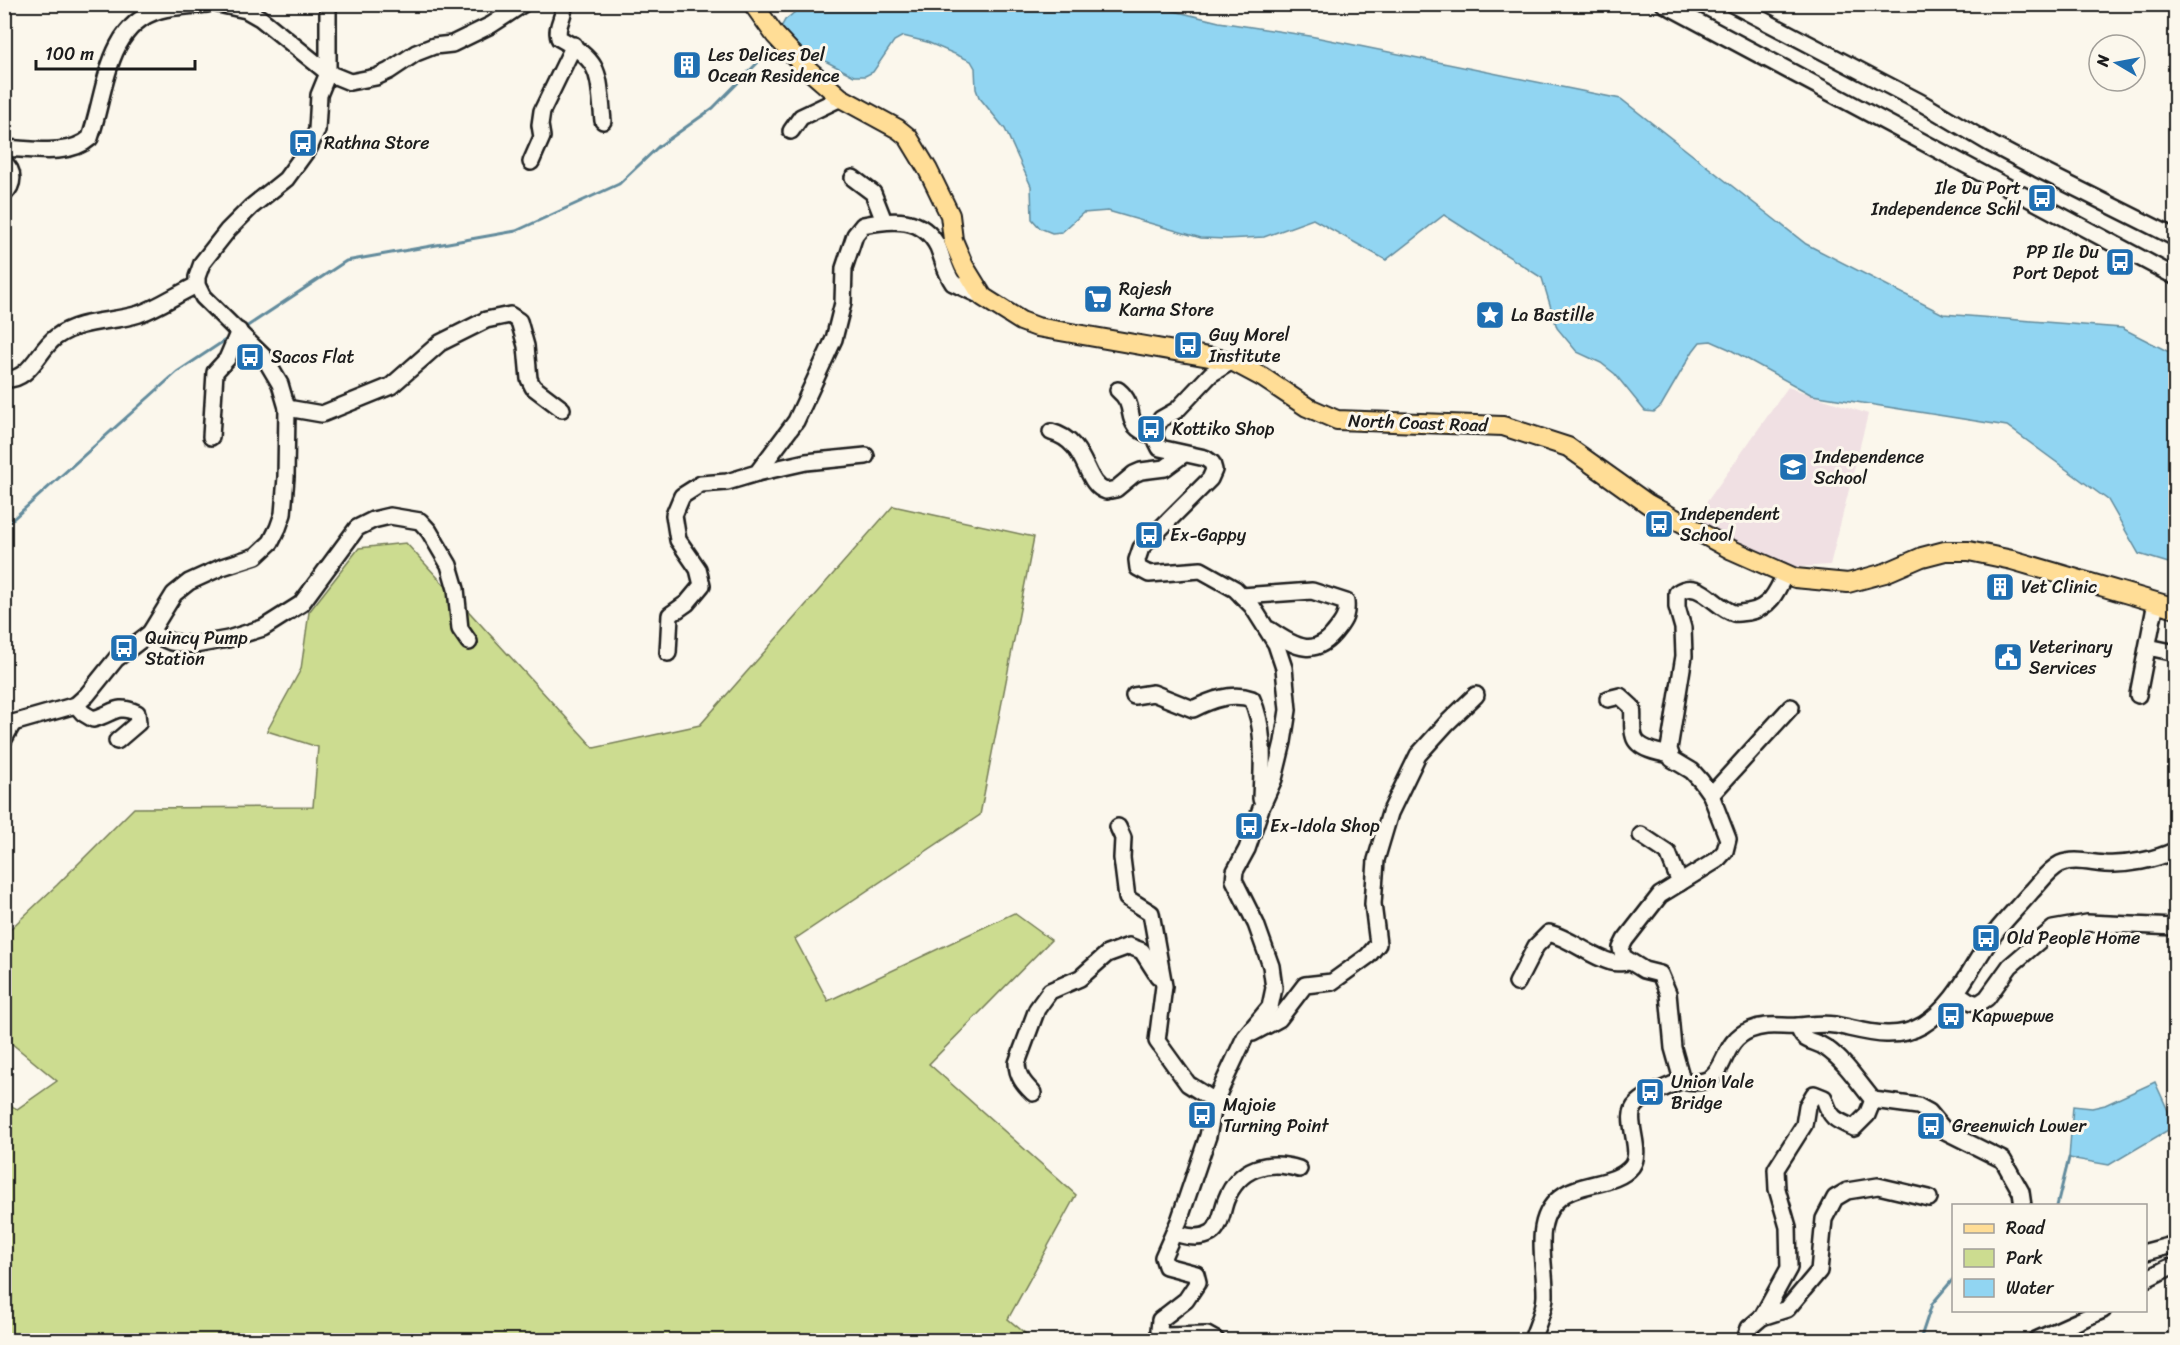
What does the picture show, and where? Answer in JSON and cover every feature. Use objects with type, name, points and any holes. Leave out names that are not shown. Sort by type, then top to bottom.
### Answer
[{"type":"main road","name":"North Coast Road","points":[[753,4],[779,40],[803,65],[841,98],[898,129],[914,146],[950,215],[954,240],[964,266],[984,297],[1021,321],[1037,327],[1232,361],[1262,377],[1307,407],[1337,420],[1503,426],[1568,447],[1648,504],[1732,550],[1795,578],[1848,583],[1885,573],[1922,557],[1945,551],[1969,551],[2012,560],[2175,608]]},
{"type":"street","points":[[4,148],[71,148],[82,145],[90,138],[106,75],[125,33],[141,18],[162,9],[207,4]]},
{"type":"street","points":[[218,4],[246,10],[260,18],[328,72],[350,82],[376,77],[416,53],[434,46],[452,44],[491,26],[523,4]]},
{"type":"street","points":[[4,739],[9,723],[75,705],[99,682],[116,659],[150,633],[174,594],[189,582],[222,567],[256,556],[271,542],[283,514],[287,408],[280,384],[264,357],[203,297],[197,285],[197,277],[202,263],[228,230],[286,179],[310,146],[317,130],[319,95],[328,72],[328,4]]},
{"type":"street","points":[[564,4],[564,12],[557,32],[559,38],[574,45],[589,58],[599,77],[603,121]]},
{"type":"street","points":[[1664,4],[2175,277]]},
{"type":"street","points":[[1732,4],[1920,102],[2000,149],[2175,238]]},
{"type":"street","points":[[531,162],[542,137],[540,125],[542,111],[574,45]]},
{"type":"street","points":[[790,131],[801,117],[841,98]]},
{"type":"street","points":[[4,163],[10,169],[12,182],[4,194]]},
{"type":"street","points":[[853,177],[873,194],[884,221]]},
{"type":"street","points":[[757,473],[796,421],[834,339],[843,303],[844,268],[855,235],[863,225],[884,221],[921,226],[931,234],[953,282],[984,297]]},
{"type":"street","points":[[4,379],[11,380],[22,376],[54,338],[77,325],[137,314],[197,285]]},
{"type":"street","points":[[287,408],[322,414],[392,386],[440,343],[486,321],[510,315],[519,321],[526,346],[529,379],[533,387],[562,410]]},
{"type":"street","points":[[211,437],[215,372],[226,359],[239,331]]},
{"type":"street","points":[[1216,1341],[1207,1335],[1164,1335],[1159,1330],[1160,1320],[1186,1300],[1198,1282],[1196,1274],[1166,1266],[1163,1257],[1174,1233],[1208,1136],[1215,1101],[1245,1037],[1270,1007],[1274,988],[1271,966],[1256,924],[1234,880],[1235,871],[1247,849],[1274,779],[1283,742],[1288,710],[1284,668],[1276,644],[1266,626],[1252,606],[1235,589],[1201,570],[1149,574],[1138,568],[1137,560],[1141,548],[1210,479],[1214,470],[1212,463],[1205,458],[1160,448],[1154,436],[1156,427],[1161,419],[1177,411],[1211,374],[1232,361]]},
{"type":"street","points":[[1118,390],[1127,400],[1134,425],[1141,432],[1154,436]]},
{"type":"street","points":[[1051,432],[1062,435],[1071,443],[1086,465],[1095,486],[1106,491],[1116,489],[1141,471],[1165,468],[1184,454]]},
{"type":"street","points":[[668,653],[670,615],[687,603],[702,585],[698,569],[678,540],[674,515],[682,496],[701,484],[727,482],[806,462],[866,456]]},
{"type":"street","points":[[150,633],[171,642],[195,645],[228,639],[263,628],[301,604],[357,528],[373,520],[390,516],[420,521],[429,531],[449,565],[456,589],[460,629],[470,642]]},
{"type":"street","points":[[1682,1080],[1673,1048],[1668,993],[1660,974],[1644,970],[1630,962],[1623,957],[1621,948],[1660,895],[1717,860],[1725,851],[1728,840],[1711,795],[1697,776],[1672,759],[1669,749],[1684,656],[1683,628],[1677,607],[1677,593],[1686,589],[1700,590],[1724,608],[1736,613],[1760,610],[1775,595],[1785,574]]},
{"type":"street","points":[[1242,596],[1312,591],[1346,602],[1347,614],[1333,635],[1322,645],[1309,648],[1291,645],[1266,626]]},
{"type":"street","points":[[2138,694],[2156,602]]},
{"type":"street","points":[[2148,647],[2175,652]]},
{"type":"street","points":[[1134,696],[1153,693],[1193,709],[1228,697],[1241,695],[1252,699],[1260,721],[1261,808]]},
{"type":"street","points":[[1245,1037],[1279,1019],[1305,985],[1332,982],[1368,956],[1378,945],[1373,904],[1376,860],[1390,813],[1418,754],[1476,695]]},
{"type":"street","points":[[1608,699],[1620,696],[1632,707],[1636,741],[1660,753],[1671,755]]},
{"type":"street","points":[[75,705],[93,719],[116,709],[128,709],[137,713],[138,723],[117,741]]},
{"type":"street","points":[[1711,795],[1791,707]]},
{"type":"street","points":[[1118,827],[1123,838],[1122,858],[1127,898],[1151,913],[1164,986],[1156,1041],[1188,1084],[1215,1101]]},
{"type":"street","points":[[1641,835],[1668,853],[1680,883]]},
{"type":"street","points":[[1532,1341],[1545,1299],[1542,1227],[1546,1213],[1567,1193],[1623,1175],[1633,1164],[1635,1158],[1631,1114],[1635,1104],[1682,1080],[1697,1084],[1718,1073],[1730,1046],[1739,1035],[1751,1029],[1771,1024],[1798,1026],[1815,1023],[1891,1035],[1921,1026],[1943,1009],[1957,993],[1995,933],[2048,873],[2061,864],[2082,861],[2124,864],[2175,850]]},
{"type":"street","points":[[1957,993],[1978,1004],[1987,998],[2010,966],[2053,929],[2087,923],[2175,927]]},
{"type":"street","points":[[1517,983],[1536,946],[1550,933],[1564,937],[1586,951],[1612,963],[1630,962]]},
{"type":"street","points":[[1033,1093],[1024,1083],[1017,1069],[1017,1063],[1032,1019],[1050,991],[1080,978],[1107,954],[1129,946],[1142,951],[1164,986]]},
{"type":"street","points":[[1798,1026],[1801,1035],[1807,1040],[1825,1047],[1843,1063],[1873,1100],[1918,1106],[1929,1112],[1945,1131],[2003,1160],[2021,1192],[2023,1204]]},
{"type":"street","points":[[1745,1341],[1749,1328],[1762,1317],[1789,1268],[1788,1227],[1777,1189],[1776,1169],[1804,1125],[1807,1106],[1814,1094],[1824,1098],[1828,1113],[1841,1123],[1854,1128],[1867,1115],[1873,1100]]},
{"type":"street","points":[[1174,1233],[1198,1237],[1210,1233],[1217,1227],[1231,1188],[1260,1166],[1284,1164],[1299,1169]]},
{"type":"street","points":[[1762,1317],[1787,1309],[1819,1271],[1824,1219],[1835,1197],[1847,1191],[1878,1186],[1929,1198]]},
{"type":"street","points":[[2147,1251],[2175,1244]]},
{"type":"street","points":[[2147,1279],[2168,1268],[2175,1268]]},
{"type":"street","points":[[2036,1341],[2101,1312]]},
{"type":"shaded area","name":"Independence School","points":[[1788,387],[1868,414],[1830,565],[1784,568],[1694,520]]},
{"type":"green space","points":[[893,506],[1034,537],[980,815],[795,939],[828,1001],[1014,913],[1051,940],[929,1064],[1076,1195],[1008,1319],[1033,1340],[5,1340],[4,1102],[17,1109],[57,1081],[5,1038],[5,934],[134,808],[313,807],[318,747],[267,731],[301,669],[309,612],[359,548],[406,543],[594,748],[700,725]]},
{"type":"water","points":[[804,5],[1162,5],[1174,11],[1219,22],[1310,36],[1621,99],[1806,244],[1943,314],[2122,328],[2175,355],[2175,565],[2139,554],[2108,500],[2007,426],[1812,395],[1711,341],[1700,342],[1693,351],[1661,406],[1654,412],[1645,411],[1615,374],[1601,363],[1577,352],[1557,328],[1542,278],[1444,215],[1386,260],[1313,219],[1264,237],[1226,239],[1201,238],[1108,211],[1083,213],[1062,232],[1052,233],[1040,228],[1032,219],[1031,186],[1005,129],[979,97],[976,89],[975,68],[971,61],[927,42],[903,36],[894,41],[873,72],[865,76],[854,76],[804,50],[783,36],[780,29],[785,20]]},
{"type":"water","points":[[2155,1082],[2175,1126],[2109,1165],[2069,1158],[2073,1106],[2092,1108],[2105,1105]]},
{"type":"waterway","points":[[243,329],[346,261],[516,231],[619,184],[658,147],[713,108],[776,44]]},
{"type":"waterway","points":[[4,527],[177,372],[230,337]]},
{"type":"waterway","points":[[2058,1204],[2069,1158]]},
{"type":"waterway","points":[[1920,1340],[1932,1304],[1952,1280]]},
{"type":"place","name":"Les Delices Del Ocean Residence","points":[[687,65]]},
{"type":"place","name":"Rathna Store","points":[[303,143]]},
{"type":"place","name":"Ile Du Port Independence Schl","points":[[2042,198]]},
{"type":"place","name":"PP Ile Du Port Depot","points":[[2120,262]]},
{"type":"place","name":"Rajesh Karna Store","points":[[1098,299]]},
{"type":"place","name":"La Bastille","points":[[1490,315]]},
{"type":"place","name":"Guy Morel Institute","points":[[1188,345]]},
{"type":"place","name":"Sacos Flat","points":[[250,357]]},
{"type":"place","name":"Kottiko Shop","points":[[1151,429]]},
{"type":"place","name":"Independence School","points":[[1793,467]]},
{"type":"place","name":"Independent School","points":[[1659,524]]},
{"type":"place","name":"Ex-Gappy","points":[[1149,535]]},
{"type":"place","name":"Vet Clinic","points":[[2000,587]]},
{"type":"place","name":"Quincy Pump Station","points":[[124,648]]},
{"type":"place","name":"Veterinary Services","points":[[2008,657]]},
{"type":"place","name":"Ex-Idola Shop","points":[[1249,826]]},
{"type":"place","name":"Old People Home","points":[[1986,938]]},
{"type":"place","name":"Kapwepwe","points":[[1951,1016]]},
{"type":"place","name":"Union Vale Bridge","points":[[1650,1092]]},
{"type":"place","name":"Majoie Turning Point","points":[[1202,1115]]},
{"type":"place","name":"Greenwich Lower","points":[[1931,1126]]}]
